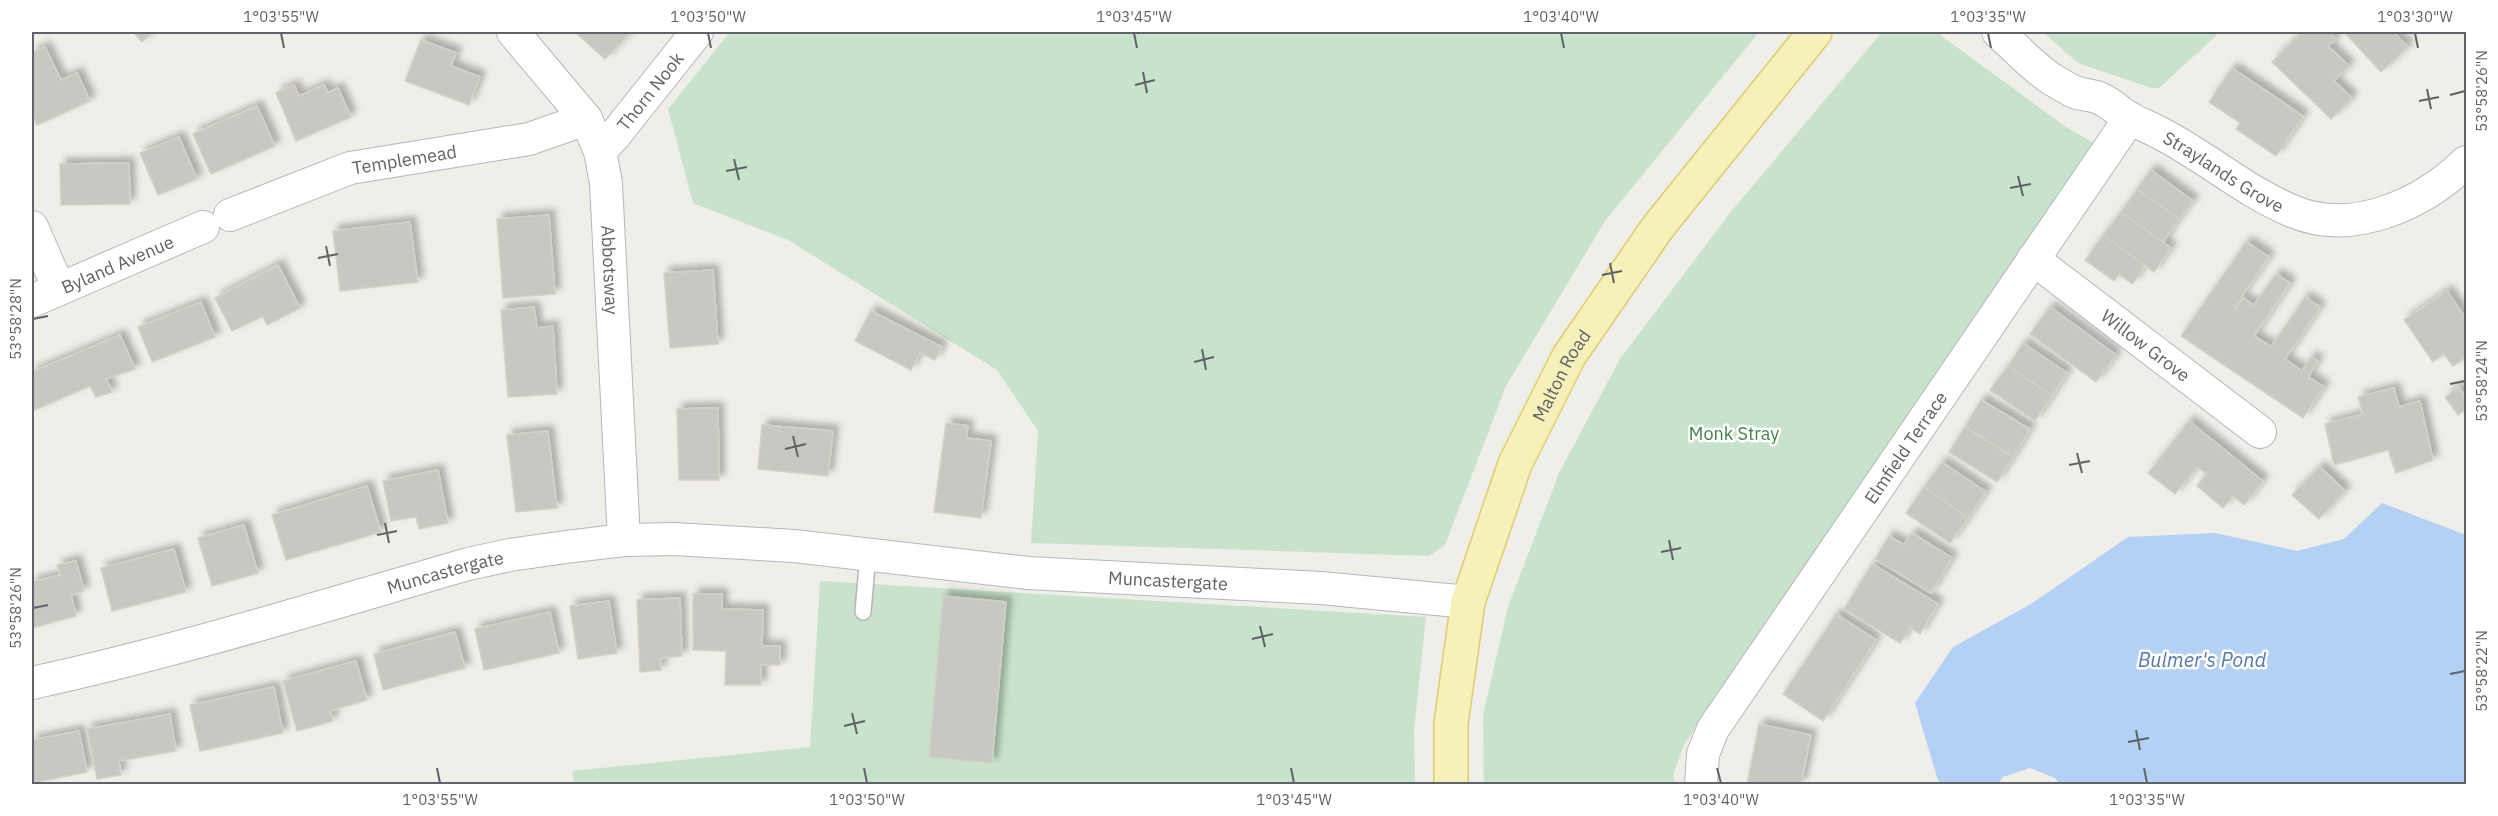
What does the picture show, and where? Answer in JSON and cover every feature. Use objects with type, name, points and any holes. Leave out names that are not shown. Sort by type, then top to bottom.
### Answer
[{"type":"main road","name":"Malton Road","points":[[1451,784],[1451,723],[1468,603],[1515,464],[1569,356],[1658,228],[1815,32]]},
{"type":"street","name":"Abbotsway","points":[[513,32],[586,119],[600,151],[606,183],[624,540]]},
{"type":"street","name":"Thorn Nook","points":[[600,151],[697,32]]},
{"type":"street","name":"Straylands Grove","points":[[1998,32],[2051,79],[2076,93],[2100,98],[2130,118],[2159,132],[2293,212],[2319,218],[2372,216],[2401,207],[2429,193],[2449,179],[2466,162]]},
{"type":"street","name":"Elmfield Terrace","points":[[1701,784],[1703,754],[1713,729],[2130,118]]},
{"type":"street","name":"Templemead","points":[[216,221],[350,168],[529,139],[586,119]]},
{"type":"street","name":"Byland Avenue","points":[[45,295],[216,221]]},
{"type":"street","points":[[32,227],[45,295]]},
{"type":"street","name":"Willow Grove","points":[[2033,259],[2260,432]]},
{"type":"street","name":"Muncastergate","points":[[32,683],[215,638],[468,564],[510,555],[624,540],[734,542],[868,554],[1028,573],[1322,588],[1468,603]]},
{"type":"lane","points":[[863,612],[868,554]]},
{"type":"green space","points":[[730,32],[1759,32],[1605,221],[1506,386],[1445,545],[1429,556],[1031,543],[1038,431],[997,370],[788,240],[693,203],[668,109]]},
{"type":"green space","name":"Monk Stray","points":[[1882,32],[1936,32],[2066,127],[2099,146],[1773,612],[1684,745],[1673,775],[1675,784],[1484,784],[1483,715],[1508,607],[1559,473],[1620,359],[1730,213]]},
{"type":"green space","points":[[2043,32],[2220,32],[2159,88],[2151,88],[2078,63]]},
{"type":"green space","points":[[820,581],[1426,617],[1414,730],[1415,784],[574,784],[572,771],[810,747]]},
{"type":"water","name":"Bulmer's Pond","points":[[2382,503],[2466,535],[2466,784],[2060,784],[2055,778],[2030,768],[2003,777],[1998,784],[1939,784],[1915,703],[1953,647],[2031,604],[2128,537],[2215,533],[2297,551],[2344,539]]},
{"type":"building","points":[[133,32],[153,32],[142,42]]},
{"type":"building","points":[[575,32],[631,32],[605,59]]},
{"type":"building","points":[[2302,32],[2329,32],[2336,39],[2328,46],[2349,66],[2334,81],[2352,98],[2331,119],[2272,62]]},
{"type":"building","points":[[2344,32],[2398,32],[2395,34],[2408,47],[2381,72]]},
{"type":"building","points":[[421,40],[456,53],[451,66],[480,77],[469,105],[405,81]]},
{"type":"building","points":[[45,47],[61,80],[77,73],[90,101],[37,125],[32,114],[32,53]]},
{"type":"building","points":[[2232,68],[2303,116],[2276,156],[2236,129],[2240,123],[2209,102]]},
{"type":"building","points":[[294,85],[299,96],[324,85],[328,93],[338,88],[351,117],[296,141],[276,93]]},
{"type":"building","points":[[257,106],[275,146],[211,174],[193,134]]},
{"type":"building","points":[[179,137],[197,179],[158,195],[140,153]]},
{"type":"building","points":[[129,163],[130,204],[61,205],[60,164]]},
{"type":"building","points":[[2151,170],[2193,201],[2179,219],[2137,189]]},
{"type":"building","points":[[2137,189],[2179,219],[2163,242],[2121,212]]},
{"type":"building","points":[[2121,212],[2171,248],[2154,272],[2103,235]]},
{"type":"building","points":[[549,215],[555,294],[503,298],[497,219]]},
{"type":"building","points":[[410,222],[418,282],[340,291],[333,231]]},
{"type":"building","points":[[2103,235],[2145,266],[2132,284],[2119,274],[2114,281],[2085,260]]},
{"type":"building","points":[[2246,242],[2269,257],[2234,307],[2236,309],[2243,298],[2254,305],[2276,274],[2290,283],[2254,336],[2271,347],[2305,297],[2320,307],[2285,359],[2302,371],[2311,357],[2318,361],[2308,377],[2324,387],[2303,418],[2181,336]]},
{"type":"building","points":[[278,265],[300,308],[267,325],[263,316],[232,331],[215,298]]},
{"type":"building","points":[[713,270],[718,344],[670,348],[664,273]]},
{"type":"building","points":[[2447,291],[2466,319],[2466,357],[2453,366],[2444,354],[2433,362],[2404,320]]},
{"type":"building","points":[[201,302],[215,337],[152,362],[138,327]]},
{"type":"building","points":[[534,307],[537,328],[553,326],[557,394],[508,397],[501,310]]},
{"type":"building","points":[[2050,307],[2116,355],[2096,382],[2030,334]]},
{"type":"building","points":[[871,311],[942,347],[935,360],[920,353],[911,370],[855,341]]},
{"type":"building","points":[[120,335],[135,369],[106,379],[112,392],[96,397],[90,386],[32,411],[32,372]]},
{"type":"building","points":[[2023,343],[2067,373],[2052,396],[2008,366]]},
{"type":"building","points":[[2008,366],[2052,396],[2035,421],[1990,390]]},
{"type":"building","points":[[2459,387],[2466,398],[2466,409],[2458,415],[2445,397]]},
{"type":"building","points":[[2394,388],[2399,407],[2420,401],[2433,460],[2396,473],[2388,450],[2334,465],[2325,424],[2363,414],[2358,397]]},
{"type":"building","points":[[1981,400],[2030,429],[2013,457],[1965,427]]},
{"type":"building","points":[[718,408],[719,480],[679,480],[677,409]]},
{"type":"building","points":[[2189,421],[2263,481],[2244,505],[2233,496],[2223,508],[2197,486],[2206,474],[2197,467],[2175,494],[2148,473]]},
{"type":"building","points":[[946,423],[968,426],[966,438],[991,441],[981,518],[934,512]]},
{"type":"building","points":[[762,425],[833,431],[828,476],[758,469]]},
{"type":"building","points":[[1965,427],[2013,457],[1997,482],[1949,452]]},
{"type":"building","points":[[548,431],[557,508],[516,512],[507,435]]},
{"type":"building","points":[[1942,462],[1986,492],[1968,518],[1924,487]]},
{"type":"building","points":[[2320,467],[2345,491],[2319,519],[2292,495]]},
{"type":"building","points":[[438,470],[448,523],[419,529],[416,517],[391,521],[383,481]]},
{"type":"building","points":[[367,486],[381,532],[286,560],[272,515]]},
{"type":"building","points":[[1924,487],[1968,518],[1950,543],[1906,513]]},
{"type":"building","points":[[244,525],[258,573],[212,586],[198,538]]},
{"type":"building","points":[[1912,533],[1952,558],[1931,593],[1875,559],[1889,536],[1904,545]]},
{"type":"building","points":[[174,549],[186,592],[112,611],[101,568]]},
{"type":"building","points":[[76,561],[84,591],[71,595],[76,616],[32,628],[32,582],[60,575],[57,565]]},
{"type":"building","points":[[1872,564],[1938,604],[1920,634],[1910,627],[1900,643],[1844,609]]},
{"type":"building","points":[[693,594],[722,594],[722,609],[763,610],[762,646],[780,646],[780,665],[761,665],[761,685],[725,685],[726,651],[693,650]]},
{"type":"building","points":[[943,596],[1006,602],[992,763],[929,757]]},
{"type":"building","points":[[680,598],[682,656],[661,658],[661,670],[640,672],[637,600]]},
{"type":"building","points":[[609,601],[617,653],[578,659],[570,606]]},
{"type":"building","points":[[550,612],[559,653],[484,670],[475,629]]},
{"type":"building","points":[[1836,614],[1876,640],[1823,721],[1783,694]]},
{"type":"building","points":[[455,632],[465,668],[383,690],[374,654]]},
{"type":"building","points":[[356,661],[367,700],[330,711],[333,721],[297,731],[283,681]]},
{"type":"building","points":[[274,687],[283,733],[200,751],[190,705]]},
{"type":"building","points":[[170,714],[176,751],[119,761],[121,775],[97,779],[87,729]]},
{"type":"building","points":[[1759,724],[1811,735],[1801,784],[1747,784]]},
{"type":"building","points":[[79,731],[87,772],[32,783],[32,740]]}]
